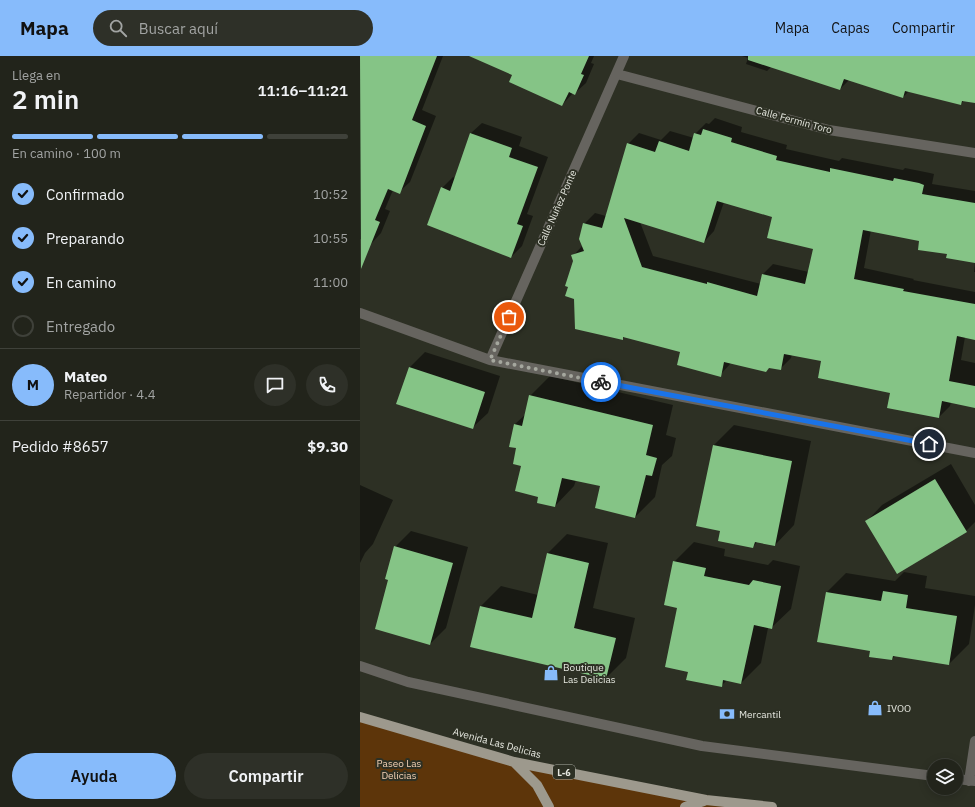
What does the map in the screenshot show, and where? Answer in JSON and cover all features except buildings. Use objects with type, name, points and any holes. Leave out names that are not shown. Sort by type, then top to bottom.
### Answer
[{"type":"main road","name":"Avenida Las Delicias","points":[[360,717],[514,762],[706,800],[772,807]]},
{"type":"main road","points":[[514,762],[537,786],[548,807]]},
{"type":"main road","points":[[684,807],[706,800]]},
{"type":"street","name":"Calle Nuñez Ponte","points":[[490,360],[624,56]]},
{"type":"street","name":"Calle Fermín Toro","points":[[617,74],[829,130],[975,153]]},
{"type":"street","points":[[360,312],[490,360],[975,453]]},
{"type":"street","points":[[360,666],[408,682],[702,746],[927,775]]},
{"type":"street","points":[[972,781],[975,740]]},
{"type":"green space","name":"Paseo Las Delicias","points":[[360,717],[514,762],[774,807],[360,807]]},
{"type":"way so far","points":[[509,317],[490,360],[601,382]]},
{"type":"place","name":"Boutique Las Delicias","points":[[551,673]]},
{"type":"place","name":"IVOO","points":[[875,708]]},
{"type":"place","name":"Mercantil","points":[[727,714]]},
{"type":"route","points":[[601,382],[929,444]]}]
